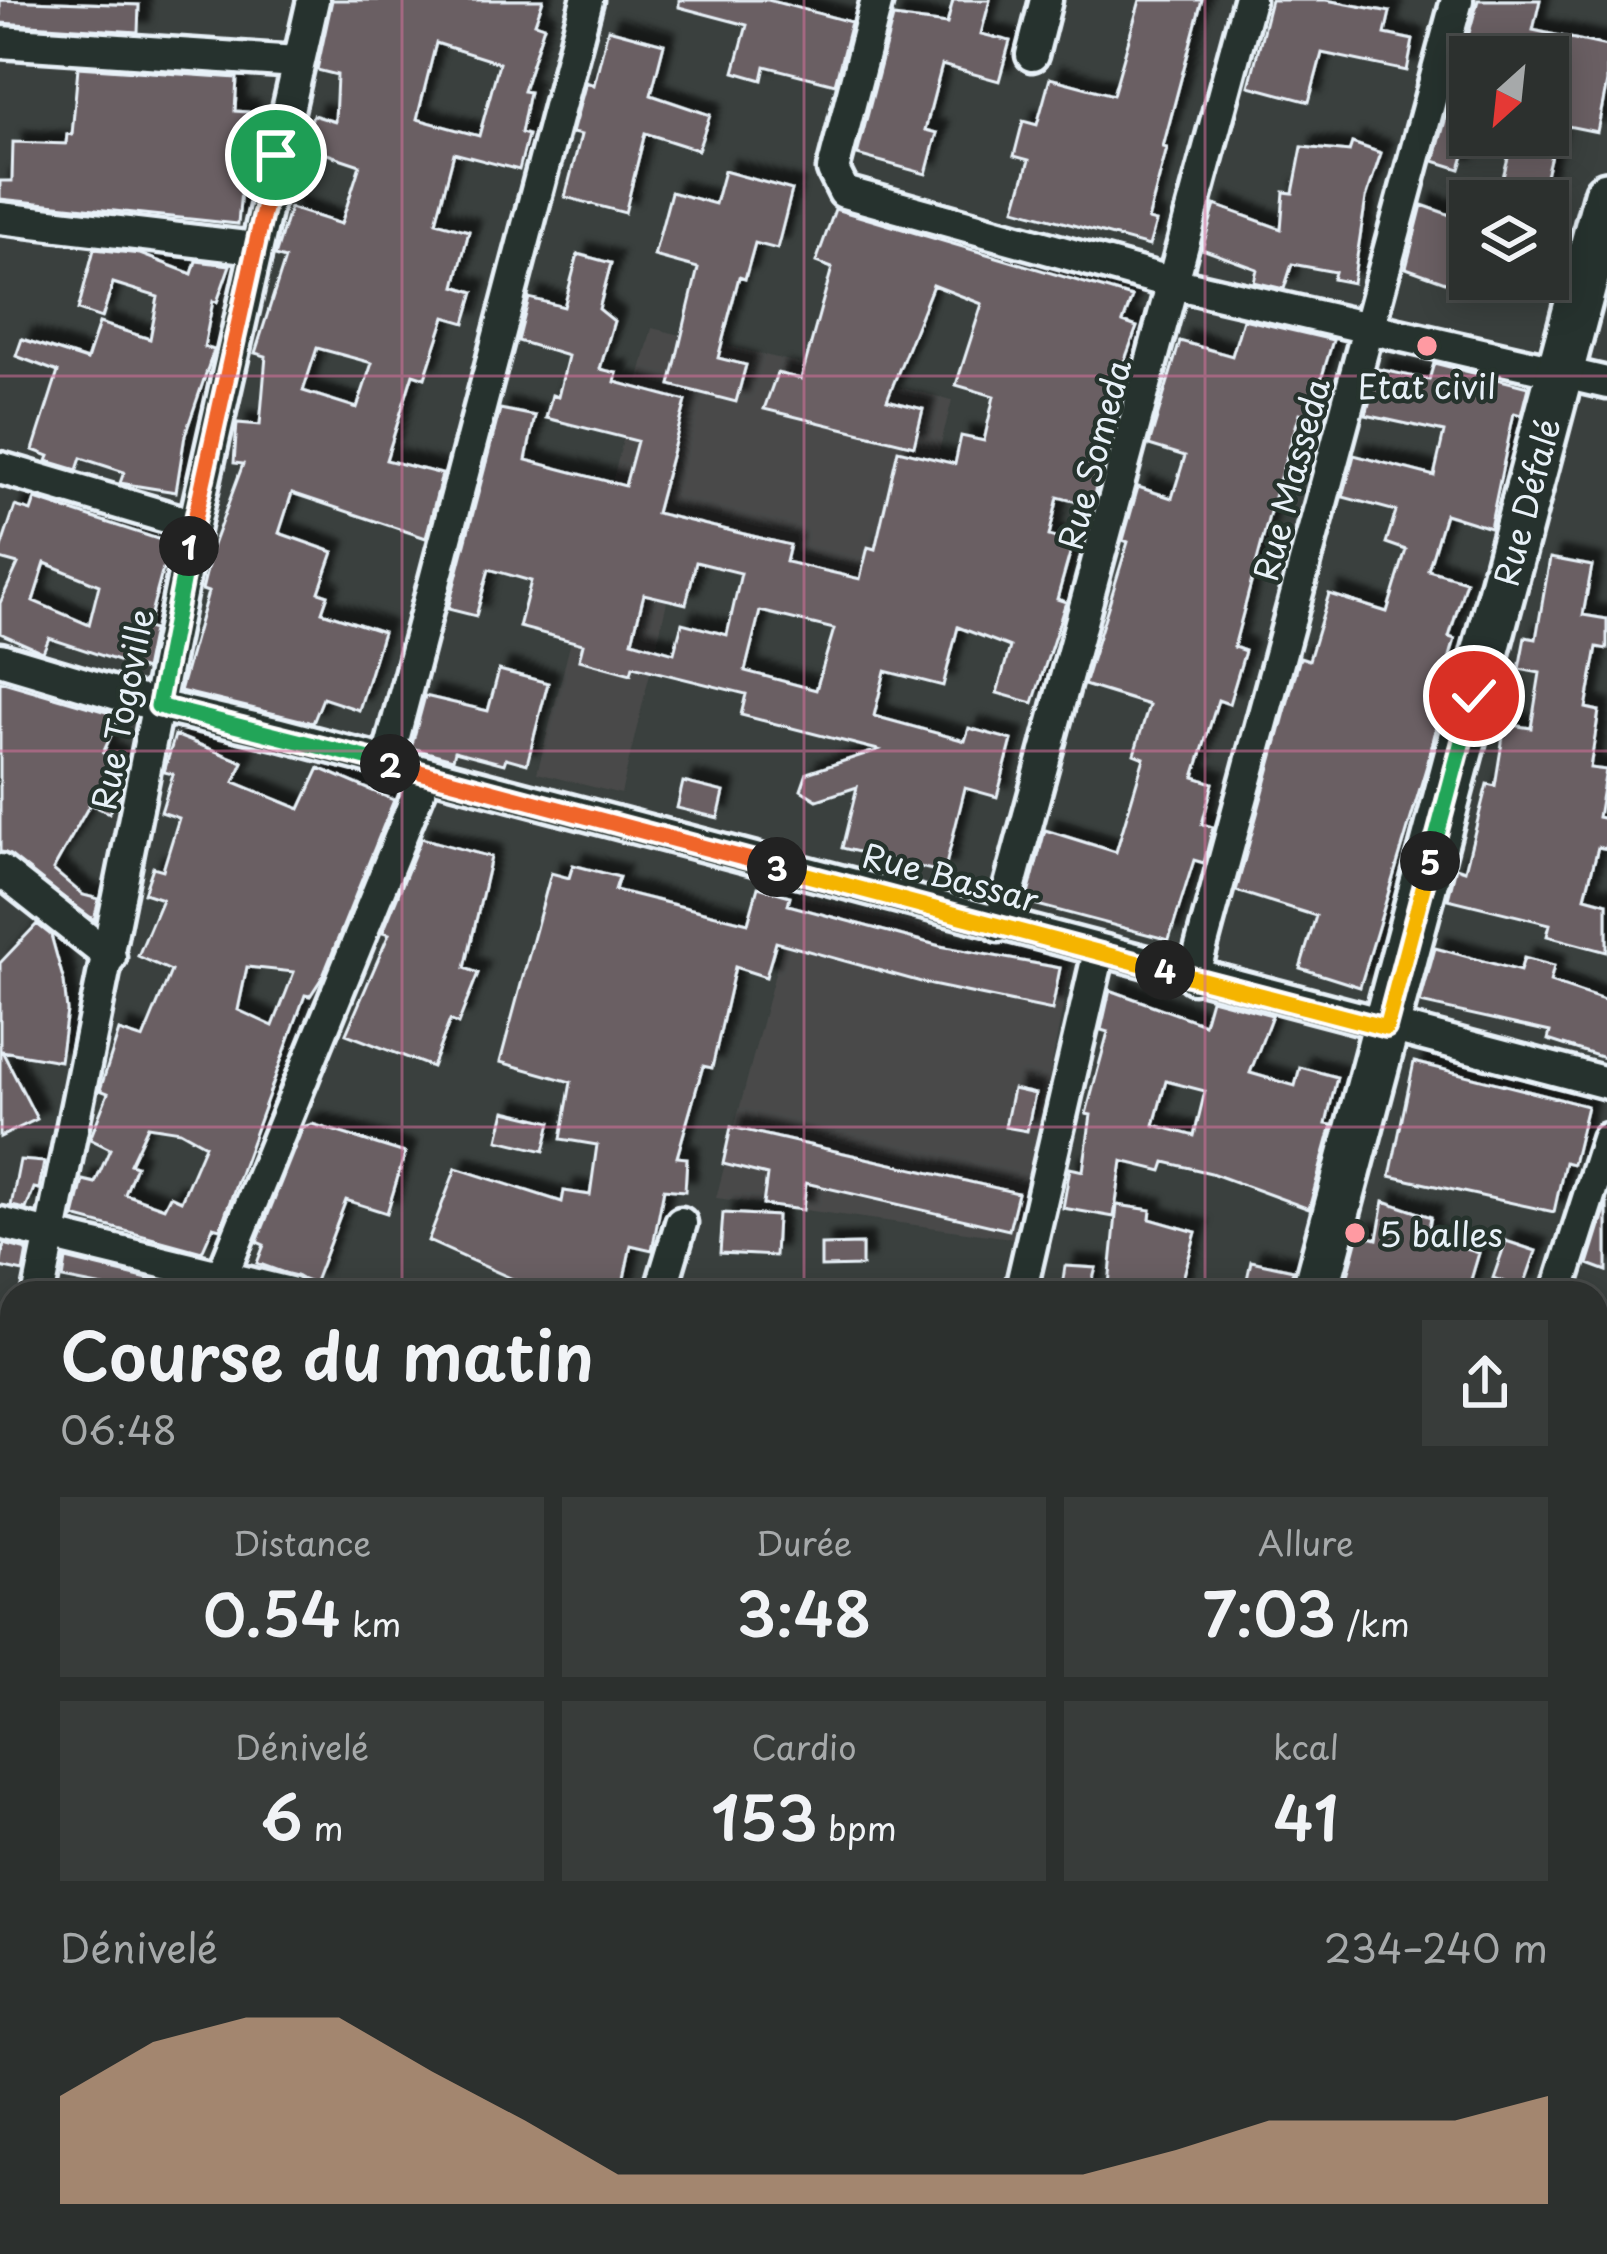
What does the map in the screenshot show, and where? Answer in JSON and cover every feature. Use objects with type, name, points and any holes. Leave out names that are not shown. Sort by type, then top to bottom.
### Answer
[{"type":"street","name":"Rue Togoville","points":[[41,1281],[194,525],[313,0]]},
{"type":"street","points":[[387,763],[587,0]]},
{"type":"street","points":[[877,0],[832,170],[844,192],[1177,284],[1607,383]]},
{"type":"street","points":[[1032,55],[1046,0]]},
{"type":"street","name":"Rue Someda","points":[[999,926],[1177,284],[1250,0]]},
{"type":"street","name":"Rue Masseda","points":[[1193,977],[1457,0]]},
{"type":"street","points":[[0,41],[297,62]]},
{"type":"street","name":"Rue Défalé","points":[[1319,1281],[1607,195]]},
{"type":"street","points":[[0,218],[255,248]]},
{"type":"street","points":[[0,469],[194,525]]},
{"type":"street","name":"Rue Bassar","points":[[0,658],[158,706],[1607,1083]]},
{"type":"street","points":[[219,1281],[426,774]]},
{"type":"street","points":[[0,870],[110,957]]},
{"type":"street","points":[[1023,1281],[1099,952]]},
{"type":"street","points":[[1562,1281],[1607,1139]]},
{"type":"street","points":[[0,1223],[211,1281]]},
{"type":"street","points":[[664,1281],[681,1223]]},
{"type":"shaded area","points":[[652,328],[952,400],[898,613],[677,560],[621,794],[537,773]]},
{"type":"shaded area","points":[[796,893],[946,931],[944,944],[1070,970],[1018,1239],[716,1198]]},
{"type":"building","points":[[0,0],[139,5],[138,32],[0,23]]},
{"type":"building","points":[[332,0],[543,0],[535,23],[544,26],[523,91],[529,92],[521,133],[528,135],[519,170],[454,153],[436,222],[469,231],[455,286],[474,292],[465,323],[445,317],[425,378],[413,374],[386,460],[442,474],[426,538],[292,493],[279,533],[333,552],[319,592],[328,595],[322,612],[383,632],[359,710],[323,698],[313,723],[180,691],[208,592],[202,590],[213,545],[243,464],[234,463],[237,423],[260,425],[266,356],[255,353],[285,259],[275,256],[290,208],[341,224],[360,165],[303,146],[313,115],[335,122],[337,75],[317,70]],"holes":[[[436,43],[499,63],[479,136],[417,119]],[[317,348],[372,363],[357,408],[303,391]]]},
{"type":"building","points":[[679,0],[768,0],[851,22],[835,84],[765,66],[762,80],[734,72],[747,25],[679,7]]},
{"type":"building","points":[[953,0],[990,0],[981,34],[1010,41],[999,81],[942,65],[925,130],[937,133],[926,174],[857,155],[893,17],[947,24]]},
{"type":"building","points":[[1140,0],[1202,0],[1163,147],[1167,148],[1148,220],[1156,222],[1149,246],[1015,209],[1029,160],[1014,156],[1023,121],[1037,125],[1050,78],[1113,95]]},
{"type":"building","points":[[1271,0],[1326,0],[1390,12],[1385,34],[1413,40],[1407,71],[1322,53],[1309,102],[1249,86]]},
{"type":"building","points":[[1478,0],[1540,0],[1533,30],[1561,36],[1468,36]]},
{"type":"building","points":[[608,29],[664,44],[651,95],[710,115],[698,150],[645,133],[625,213],[565,197],[581,135],[572,133],[586,82],[594,85]]},
{"type":"building","points":[[1569,38],[1607,46],[1607,82],[1597,132],[1569,126]]},
{"type":"building","points":[[78,67],[237,78],[235,111],[248,112],[238,224],[0,199],[0,181],[12,181],[13,142],[66,144],[67,134],[72,135]]},
{"type":"building","points":[[1449,106],[1449,156],[1464,156],[1460,169],[1434,161]]},
{"type":"building","points":[[1352,143],[1381,153],[1366,198],[1353,283],[1333,279],[1335,272],[1292,264],[1284,289],[1254,282],[1257,269],[1202,249],[1215,205],[1281,229],[1284,192],[1293,193],[1302,147],[1349,152]]},
{"type":"building","points":[[1508,156],[1551,156],[1545,180],[1503,177]]},
{"type":"building","points":[[724,171],[792,190],[777,249],[755,243],[745,279],[739,277],[718,358],[746,365],[736,402],[670,385],[698,268],[654,256],[671,192],[715,204]]},
{"type":"building","points":[[1422,205],[1449,215],[1449,283],[1406,268]]},
{"type":"building","points":[[835,209],[1132,297],[1123,322],[1137,327],[1116,384],[1092,506],[1058,497],[1049,536],[1073,543],[1057,599],[1066,602],[1033,703],[997,693],[1010,647],[958,627],[943,686],[885,671],[874,716],[965,741],[969,728],[1012,740],[997,797],[965,788],[944,873],[842,848],[857,787],[817,800],[801,790],[807,773],[878,750],[741,715],[746,694],[633,666],[631,674],[579,660],[583,644],[519,627],[531,581],[489,569],[476,616],[448,609],[500,409],[535,416],[526,460],[625,486],[637,441],[546,418],[552,395],[558,397],[568,356],[518,341],[529,298],[564,307],[578,254],[611,263],[599,309],[614,321],[600,369],[617,373],[615,382],[686,401],[656,513],[790,545],[786,562],[860,579],[868,547],[875,549],[898,450],[955,464],[961,436],[984,441],[994,396],[956,385],[982,304],[933,285],[887,400],[923,409],[914,446],[764,409],[777,373],[801,379],[832,268],[816,262]],"holes":[[[696,562],[741,573],[727,635],[682,623],[674,653],[632,641],[644,594],[686,604]],[[760,611],[834,629],[816,690],[745,671]]]},
{"type":"building","points":[[94,249],[140,254],[192,274],[196,261],[230,265],[217,302],[213,301],[204,347],[214,350],[185,435],[176,492],[120,483],[124,472],[81,458],[77,470],[47,461],[49,456],[33,450],[58,372],[16,356],[22,339],[87,360],[99,323],[150,339],[158,297],[113,283],[102,318],[78,310]]},
{"type":"building","points":[[1243,319],[1333,340],[1310,416],[1300,413],[1274,497],[1234,647],[1245,651],[1229,704],[1218,700],[1194,777],[1213,783],[1202,824],[1213,827],[1204,863],[1194,860],[1169,940],[1026,902],[1045,830],[1116,852],[1144,758],[1134,754],[1149,705],[1084,685],[1128,542],[1123,540],[1138,487],[1172,498],[1185,456],[1149,445],[1180,341],[1232,356]]},
{"type":"building","points":[[1434,363],[1528,387],[1521,415],[1514,413],[1490,528],[1445,514],[1428,570],[1466,581],[1449,637],[1455,639],[1435,708],[1441,709],[1428,762],[1360,987],[1300,968],[1316,916],[1236,891],[1300,657],[1309,660],[1329,594],[1387,612],[1406,550],[1386,543],[1396,511],[1343,497],[1354,455],[1434,476],[1444,432],[1366,415],[1378,369],[1429,380]]},
{"type":"building","points":[[35,499],[170,543],[147,628],[153,630],[145,670],[49,638],[43,652],[0,633],[0,603],[18,564],[0,559],[0,551],[15,506],[31,511]],"holes":[[[45,563],[99,585],[89,625],[33,601]]]},
{"type":"building","points":[[1550,558],[1592,566],[1583,615],[1607,619],[1607,649],[1597,647],[1586,708],[1599,711],[1590,768],[1606,770],[1598,817],[1607,819],[1607,849],[1598,847],[1585,897],[1607,903],[1607,952],[1547,936],[1550,924],[1448,899],[1456,867],[1465,870],[1487,784],[1495,786],[1505,724],[1531,728],[1540,673],[1519,669],[1525,637],[1536,639]]},
{"type":"building","points":[[499,670],[548,683],[527,764],[506,758],[504,764],[455,751],[453,759],[411,748],[425,696],[488,711]]},
{"type":"building","points":[[0,681],[120,716],[103,753],[126,764],[120,792],[109,813],[90,804],[53,870],[83,895],[99,899],[94,920],[0,851]]},
{"type":"building","points":[[175,735],[243,762],[234,782],[300,809],[319,768],[394,800],[323,976],[310,996],[305,995],[220,1229],[213,1227],[202,1252],[74,1217],[83,1180],[95,1183],[110,1149],[90,1139],[108,1093],[100,1090],[119,1031],[143,1039],[171,971],[138,956],[162,899],[144,893],[153,867],[163,870],[179,818],[161,812],[173,774],[164,772]],"holes":[[[247,967],[294,972],[273,1026],[238,1010]],[[148,1126],[180,1131],[205,1145],[181,1201],[170,1196],[164,1208],[125,1194],[136,1166],[130,1164]]]},
{"type":"building","points":[[683,782],[724,792],[718,818],[677,808]]},
{"type":"building","points":[[421,838],[491,857],[465,968],[478,973],[458,1024],[450,1020],[432,1067],[346,1034],[389,934],[383,932]]},
{"type":"building","points":[[573,865],[619,877],[615,890],[748,923],[758,887],[790,896],[788,905],[940,946],[1060,968],[1052,1010],[932,985],[776,942],[766,977],[735,967],[712,1068],[703,1066],[677,1157],[687,1158],[685,1191],[664,1189],[652,1250],[631,1245],[624,1281],[517,1281],[428,1241],[456,1168],[562,1202],[564,1191],[590,1195],[597,1145],[561,1139],[571,1082],[500,1062],[551,873],[569,878]]},
{"type":"building","points":[[37,924],[51,935],[64,982],[67,1011],[60,1061],[2,1051],[37,1119],[0,1137],[0,963]]},
{"type":"building","points":[[1435,948],[1520,971],[1524,958],[1554,966],[1550,982],[1607,1001],[1607,1059],[1548,1040],[1550,1032],[1420,1003]]},
{"type":"building","points":[[1110,990],[1204,1024],[1211,999],[1272,1015],[1250,1073],[1295,1086],[1300,1067],[1337,1077],[1326,1124],[1332,1125],[1309,1209],[1211,1173],[1165,1162],[1162,1171],[1122,1161],[1114,1217],[1063,1208],[1070,1168],[1083,1171],[1091,1115],[1086,1114],[1108,1032],[1101,1030]],"holes":[[[1166,1081],[1205,1091],[1194,1136],[1154,1125]]]},
{"type":"building","points":[[1414,1062],[1587,1106],[1573,1164],[1565,1162],[1554,1212],[1390,1176]]},
{"type":"building","points":[[1013,1089],[1035,1094],[1027,1131],[1005,1127]]},
{"type":"building","points":[[505,1111],[551,1122],[544,1151],[498,1140]]},
{"type":"building","points":[[312,1124],[405,1153],[387,1213],[346,1200],[315,1281],[257,1263],[264,1245],[257,1242],[303,1127]]},
{"type":"building","points":[[731,1127],[1018,1193],[1009,1230],[806,1183],[803,1210],[763,1205],[767,1175],[723,1164]]},
{"type":"building","points":[[20,1160],[44,1162],[39,1189],[34,1188],[26,1209],[11,1206]]},
{"type":"building","points":[[1384,1201],[1431,1217],[1427,1237],[1479,1253],[1471,1281],[1347,1281],[1359,1234],[1377,1239]]},
{"type":"building","points":[[1607,1203],[1607,1271],[1588,1264]]},
{"type":"building","points":[[1117,1205],[1151,1210],[1150,1219],[1196,1232],[1182,1281],[1109,1281]]},
{"type":"building","points":[[723,1213],[777,1216],[775,1256],[720,1253]]},
{"type":"building","points":[[1506,1241],[1536,1251],[1525,1281],[1493,1278]]},
{"type":"building","points":[[4,1244],[27,1250],[23,1272],[0,1267]]},
{"type":"building","points":[[862,1244],[862,1266],[821,1267],[821,1245]]},
{"type":"building","points":[[66,1259],[156,1281],[73,1281],[63,1279]]},
{"type":"building","points":[[1251,1261],[1293,1270],[1290,1281],[1247,1281]]},
{"type":"building","points":[[1065,1266],[1096,1268],[1092,1281],[1063,1281]]},
{"type":"place","name":"Etat civil","points":[[1427,346]]},
{"type":"place","name":"5 balles","points":[[1355,1233]]},
{"type":"route","points":[[276,155],[158,706],[276,733],[1386,1028],[1474,696]]}]
